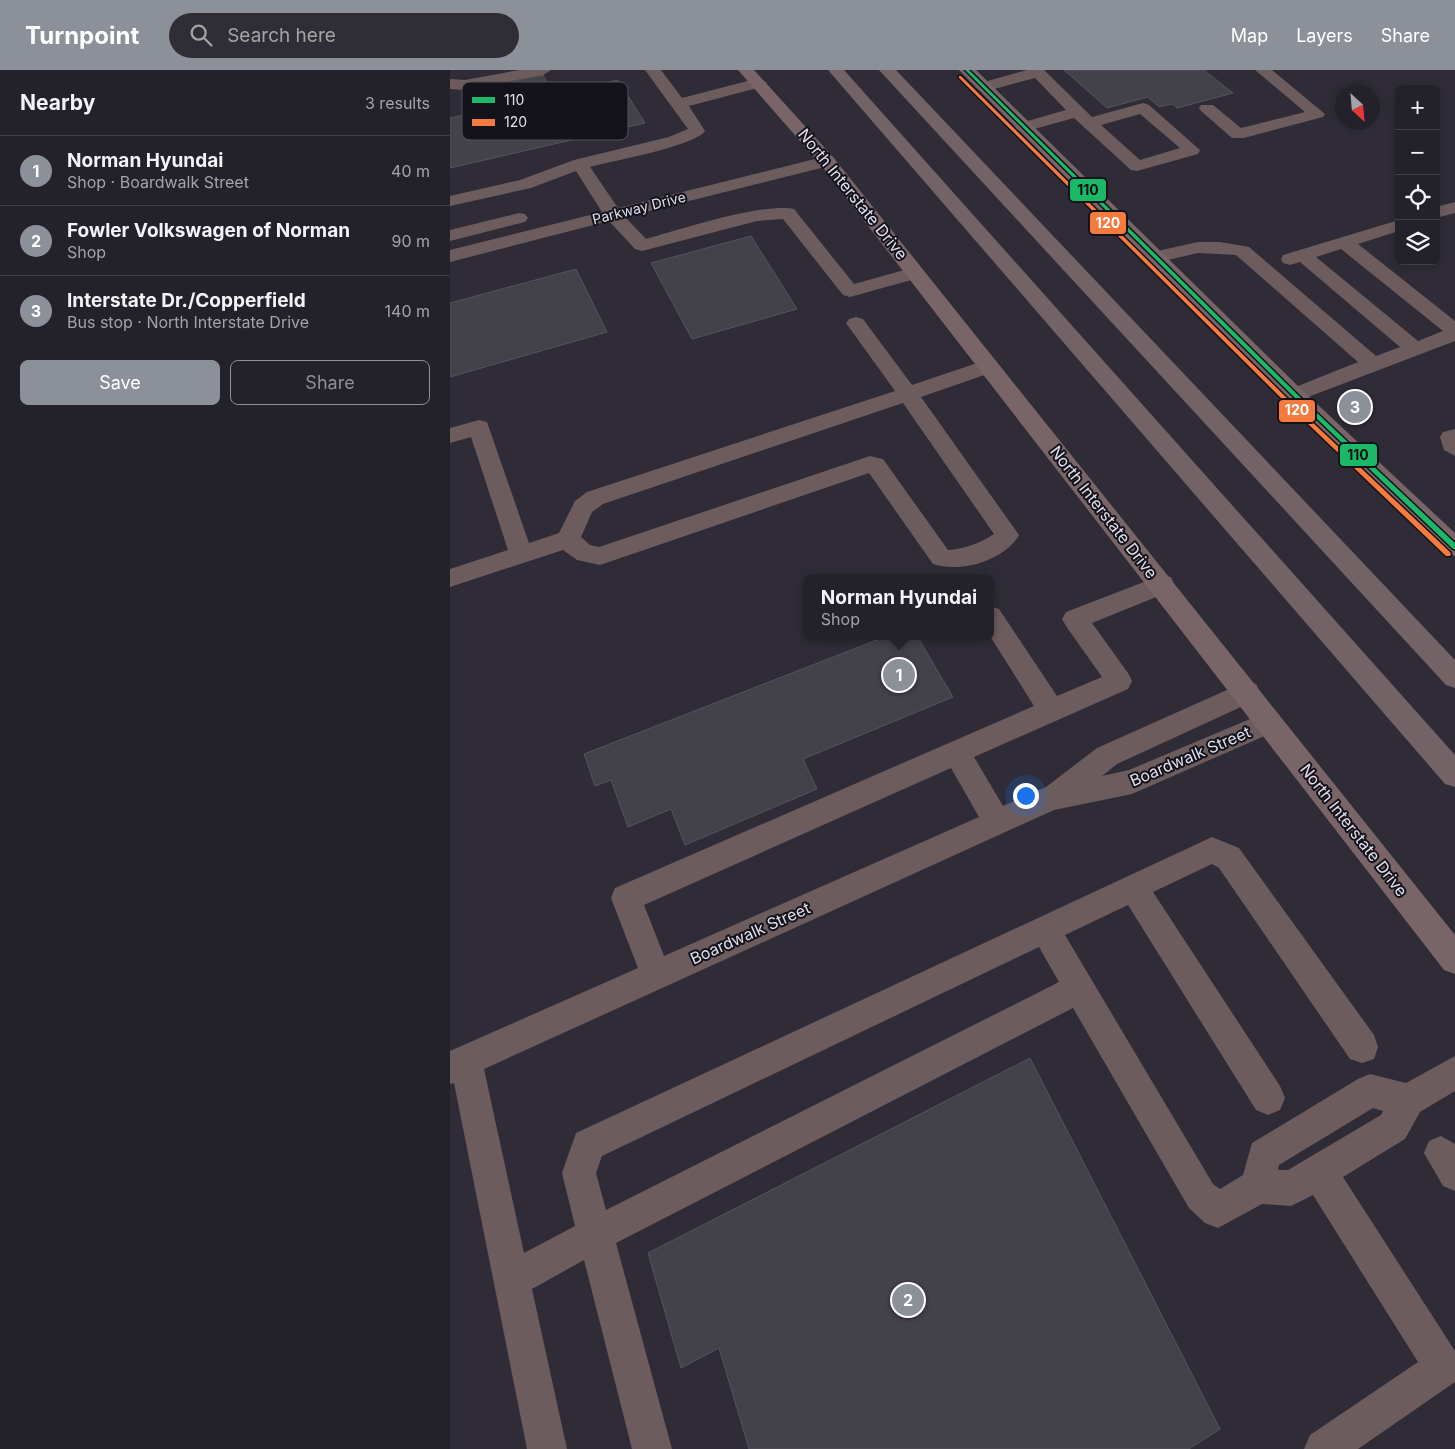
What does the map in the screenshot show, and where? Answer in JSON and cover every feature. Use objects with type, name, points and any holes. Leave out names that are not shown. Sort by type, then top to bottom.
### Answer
[{"type":"highway","points":[[836,70],[1455,775]]},
{"type":"highway","points":[[887,70],[1455,677]]},
{"type":"main road","name":"North Interstate Drive","points":[[746,70],[827,161],[1247,692],[1455,959]]},
{"type":"main road","points":[[967,70],[1295,395],[1455,547]]},
{"type":"street","points":[[481,82],[542,70]]},
{"type":"street","points":[[450,201],[524,184],[580,164],[675,140],[697,131],[653,70]]},
{"type":"street","points":[[1207,108],[1238,134],[1317,114],[1263,70]]},
{"type":"street","points":[[983,87],[1036,71],[1083,117],[1137,166],[1192,150],[1143,108],[1083,117],[1023,127]]},
{"type":"street","points":[[679,104],[759,83]]},
{"type":"street","points":[[796,150],[814,146]]},
{"type":"street","name":"Parkway Drive","points":[[450,256],[827,161]]},
{"type":"street","points":[[580,164],[600,198],[615,214],[629,234],[642,245],[757,216],[788,213],[850,292],[915,273]]},
{"type":"street","name":"Parkway Drive","points":[[581,203],[619,194]]},
{"type":"street","points":[[1440,212],[1455,207]]},
{"type":"street","points":[[450,236],[534,214]]},
{"type":"street","points":[[1262,268],[1395,225]]},
{"type":"street","points":[[1295,395],[1455,332],[1344,242]]},
{"type":"street","points":[[1155,257],[1199,246],[1224,246],[1242,251],[1373,364]]},
{"type":"street","points":[[1303,255],[1415,349]]},
{"type":"street","points":[[568,539],[583,553],[589,556],[600,556],[870,464],[875,465],[941,558],[960,569],[1002,543],[1007,535],[856,323]]},
{"type":"street","points":[[450,578],[568,539],[583,508],[595,498],[989,366]]},
{"type":"street","points":[[450,436],[478,428],[521,554]]},
{"type":"street","points":[[1455,436],[1451,437],[1452,445],[1455,448]]},
{"type":"street","points":[[656,975],[626,898],[1120,681],[1075,619],[1162,584]]},
{"type":"street","points":[[994,622],[1052,710]]},
{"type":"street","name":"Boardwalk Street","points":[[1051,798],[1107,756],[1247,692]]},
{"type":"street","name":"Boardwalk Street","points":[[458,1064],[1051,798],[1132,782],[1269,722]]},
{"type":"street","points":[[958,752],[997,822]]},
{"type":"street","points":[[652,1449],[579,1173],[588,1145],[1212,850],[1229,858],[1362,1047]]},
{"type":"street","points":[[1133,887],[1268,1098]]},
{"type":"street","points":[[1045,929],[1200,1196],[1218,1210],[1258,1186],[1290,1188],[1319,1172],[1393,1127],[1408,1100],[1455,1073]]},
{"type":"street","points":[[512,1280],[594,1234],[1079,988]]},
{"type":"street","points":[[458,1064],[512,1280],[547,1449]]},
{"type":"street","points":[[1258,1186],[1264,1155],[1370,1091],[1408,1100]]},
{"type":"street","points":[[1319,1172],[1449,1363],[1324,1449]]},
{"type":"building","points":[[1064,70],[1204,70],[1233,93],[1177,108],[1172,104],[1159,107],[1148,97],[1107,108]]},
{"type":"building","points":[[543,75],[547,82],[511,82]]},
{"type":"building","points":[[628,96],[645,123],[628,127]]},
{"type":"building","points":[[462,115],[462,140],[571,140],[450,168],[450,118]]},
{"type":"building","points":[[751,236],[797,309],[692,339],[651,263]]},
{"type":"building","points":[[576,269],[607,332],[450,377],[450,303]]},
{"type":"building","points":[[877,640],[919,640],[953,697],[803,759],[817,789],[685,845],[671,809],[628,827],[611,780],[595,786],[584,754]]},
{"type":"building","points":[[1030,1058],[1220,1429],[1189,1449],[749,1449],[719,1348],[681,1368],[648,1253]]},
{"type":"transit line","name":"110","points":[[967,70],[1295,395],[1455,547]]},
{"type":"transit line","name":"120","points":[[960,77],[1288,402],[1448,554]]},
{"type":"place","name":"Interstate Dr./Copperfield","points":[[1355,407]]},
{"type":"place","name":"Norman Hyundai","points":[[899,675]]},
{"type":"place","name":"Fowler Volkswagen of Norman","points":[[908,1300]]}]
